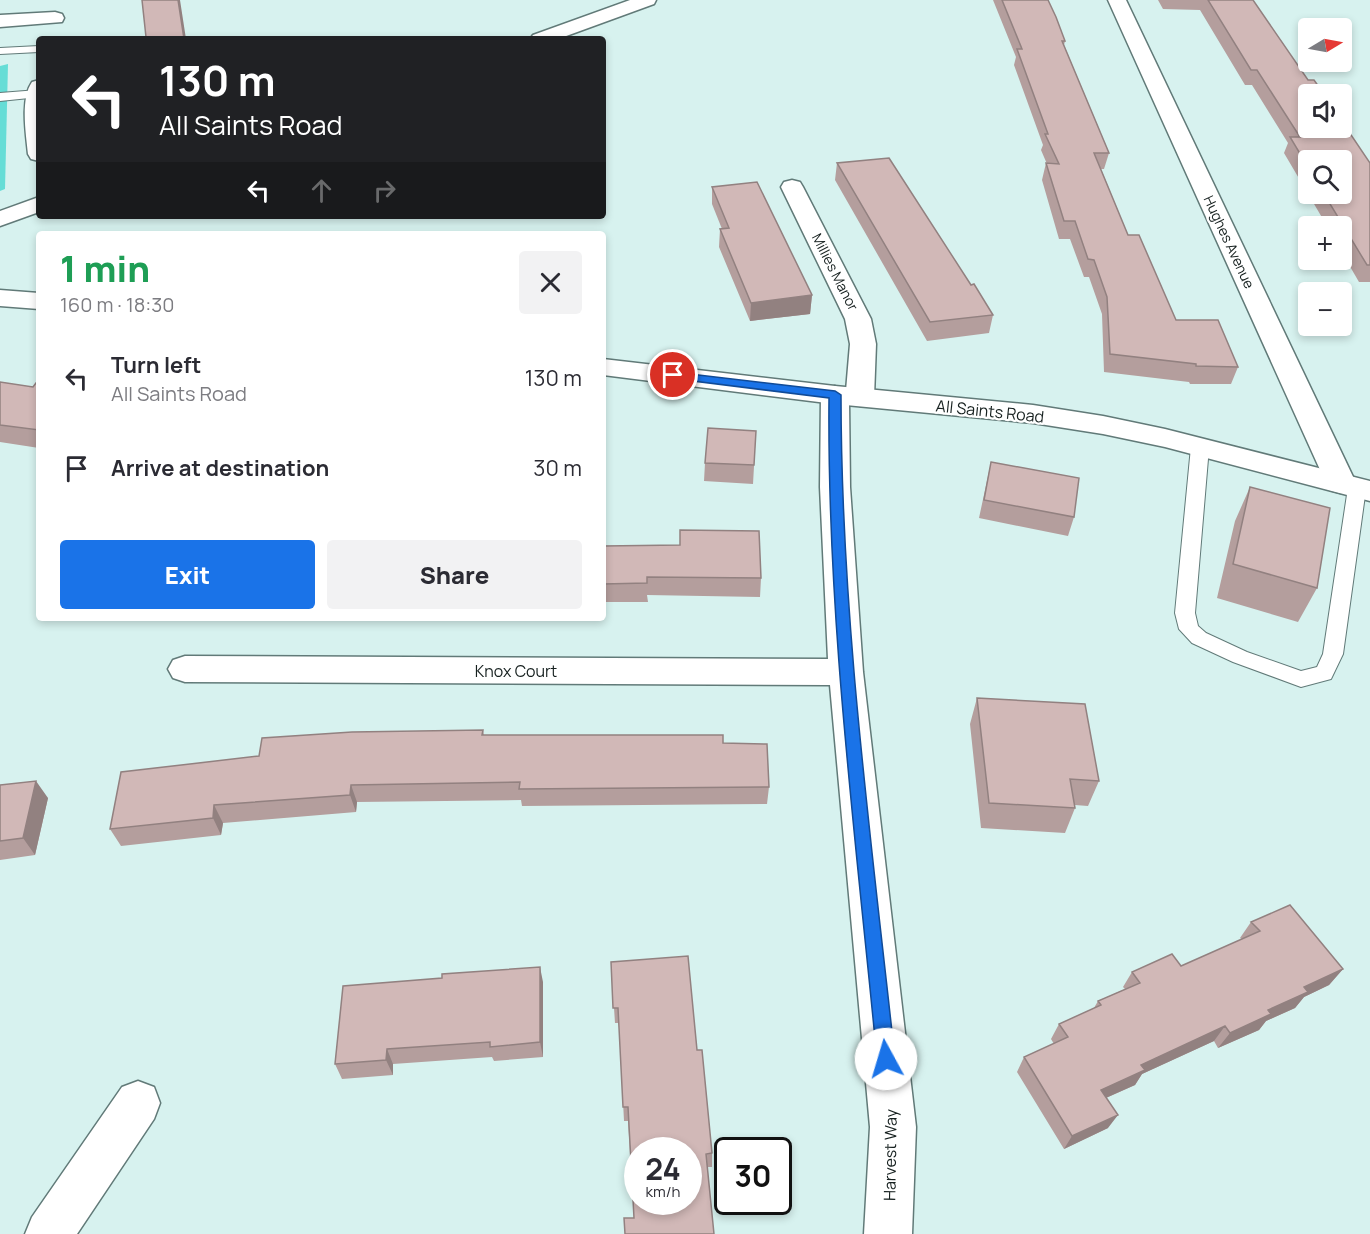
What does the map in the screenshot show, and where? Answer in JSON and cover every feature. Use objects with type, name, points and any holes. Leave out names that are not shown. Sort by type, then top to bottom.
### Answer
[{"type":"street","points":[[52,36],[55,18],[66,0]]},
{"type":"street","points":[[548,36],[647,0]]},
{"type":"street","name":"Hughes Avenue","points":[[1117,0],[1356,487]]},
{"type":"street","points":[[0,21],[55,18]]},
{"type":"street","points":[[36,107],[36,125]]},
{"type":"street","name":"Millies Manor","points":[[792,187],[858,319],[863,344],[847,396]]},
{"type":"street","points":[[0,219],[36,205]]},
{"type":"street","points":[[0,298],[36,301]]},
{"type":"street","name":"All Saints Road","points":[[606,367],[847,396],[1033,414],[1114,427],[1356,487]]},
{"type":"street","name":"Harvest Way","points":[[847,396],[834,487],[846,672],[893,1127],[888,1234]]},
{"type":"street","name":"Knox Court","points":[[185,669],[846,672]]},
{"type":"street","points":[[49,1234],[138,1103]]},
{"type":"lane","points":[[0,51],[36,50]]},
{"type":"lane","points":[[0,97],[36,90]]},
{"type":"lane","points":[[1200,447],[1185,613],[1189,629],[1199,638],[1240,657],[1301,679],[1324,673],[1333,654],[1356,487]]},
{"type":"shaded area","points":[[8,64],[5,189],[0,191],[0,66]]},
{"type":"building","points":[[142,0],[178,0],[184,36],[146,36]]},
{"type":"building","points":[[1002,0],[1048,0],[1065,41],[1062,41],[1109,153],[1094,153],[1128,235],[1139,235],[1176,320],[1218,320],[1238,367],[1196,366],[1196,364],[1110,354],[1107,297],[1094,260],[1088,259],[1075,221],[1064,221],[1046,163],[1059,164],[1045,134],[1048,134],[1017,49],[1022,49]]},
{"type":"building","points":[[1208,0],[1253,0],[1298,65],[1298,72],[1302,72],[1308,80],[1314,80],[1317,84],[1298,84],[1298,134],[1257,70],[1251,70]]},
{"type":"building","points":[[1352,136],[1370,163],[1370,265],[1367,265],[1352,240],[1352,216],[1337,216],[1330,204],[1352,204],[1352,150],[1298,150],[1290,137]]},
{"type":"building","points":[[889,158],[993,315],[930,322],[837,163]]},
{"type":"building","points":[[757,182],[812,295],[751,303],[720,229],[729,228],[712,187]]},
{"type":"building","points":[[0,382],[33,387],[36,383],[36,430],[0,425]]},
{"type":"building","points":[[708,428],[756,431],[754,465],[705,463]]},
{"type":"building","points":[[991,462],[1079,478],[1074,517],[984,500]]},
{"type":"building","points":[[1250,487],[1330,508],[1317,588],[1233,564]]},
{"type":"building","points":[[680,530],[759,531],[761,578],[647,577],[647,583],[606,584],[606,546],[680,545]]},
{"type":"building","points":[[977,698],[1085,704],[1099,781],[1070,779],[1075,808],[989,803]]},
{"type":"building","points":[[483,730],[482,735],[723,735],[723,743],[767,744],[769,787],[519,789],[520,782],[351,785],[350,795],[214,805],[213,818],[110,829],[121,772],[259,756],[262,738],[352,732]]},
{"type":"building","points":[[36,781],[23,838],[0,841],[0,785]]},
{"type":"building","points":[[1290,905],[1343,969],[1304,987],[1308,992],[1268,1010],[1271,1014],[1230,1033],[1225,1026],[1141,1065],[1145,1070],[1101,1090],[1118,1115],[1072,1136],[1024,1057],[1068,1037],[1059,1024],[1101,1005],[1098,1001],[1140,983],[1132,972],[1172,954],[1181,966],[1260,931],[1251,922]]},
{"type":"building","points":[[688,956],[697,1050],[702,1050],[712,1153],[706,1154],[714,1234],[625,1234],[624,1218],[634,1218],[634,1215],[702,1215],[702,1137],[630,1137],[628,1107],[623,1107],[618,1008],[613,1008],[611,962]]},
{"type":"building","points":[[540,967],[540,1042],[490,1047],[490,1042],[387,1049],[386,1060],[335,1064],[343,986],[442,978],[442,974]]},
{"type":"route","points":[[673,375],[835,395],[834,487],[846,672],[886,1059]]}]
